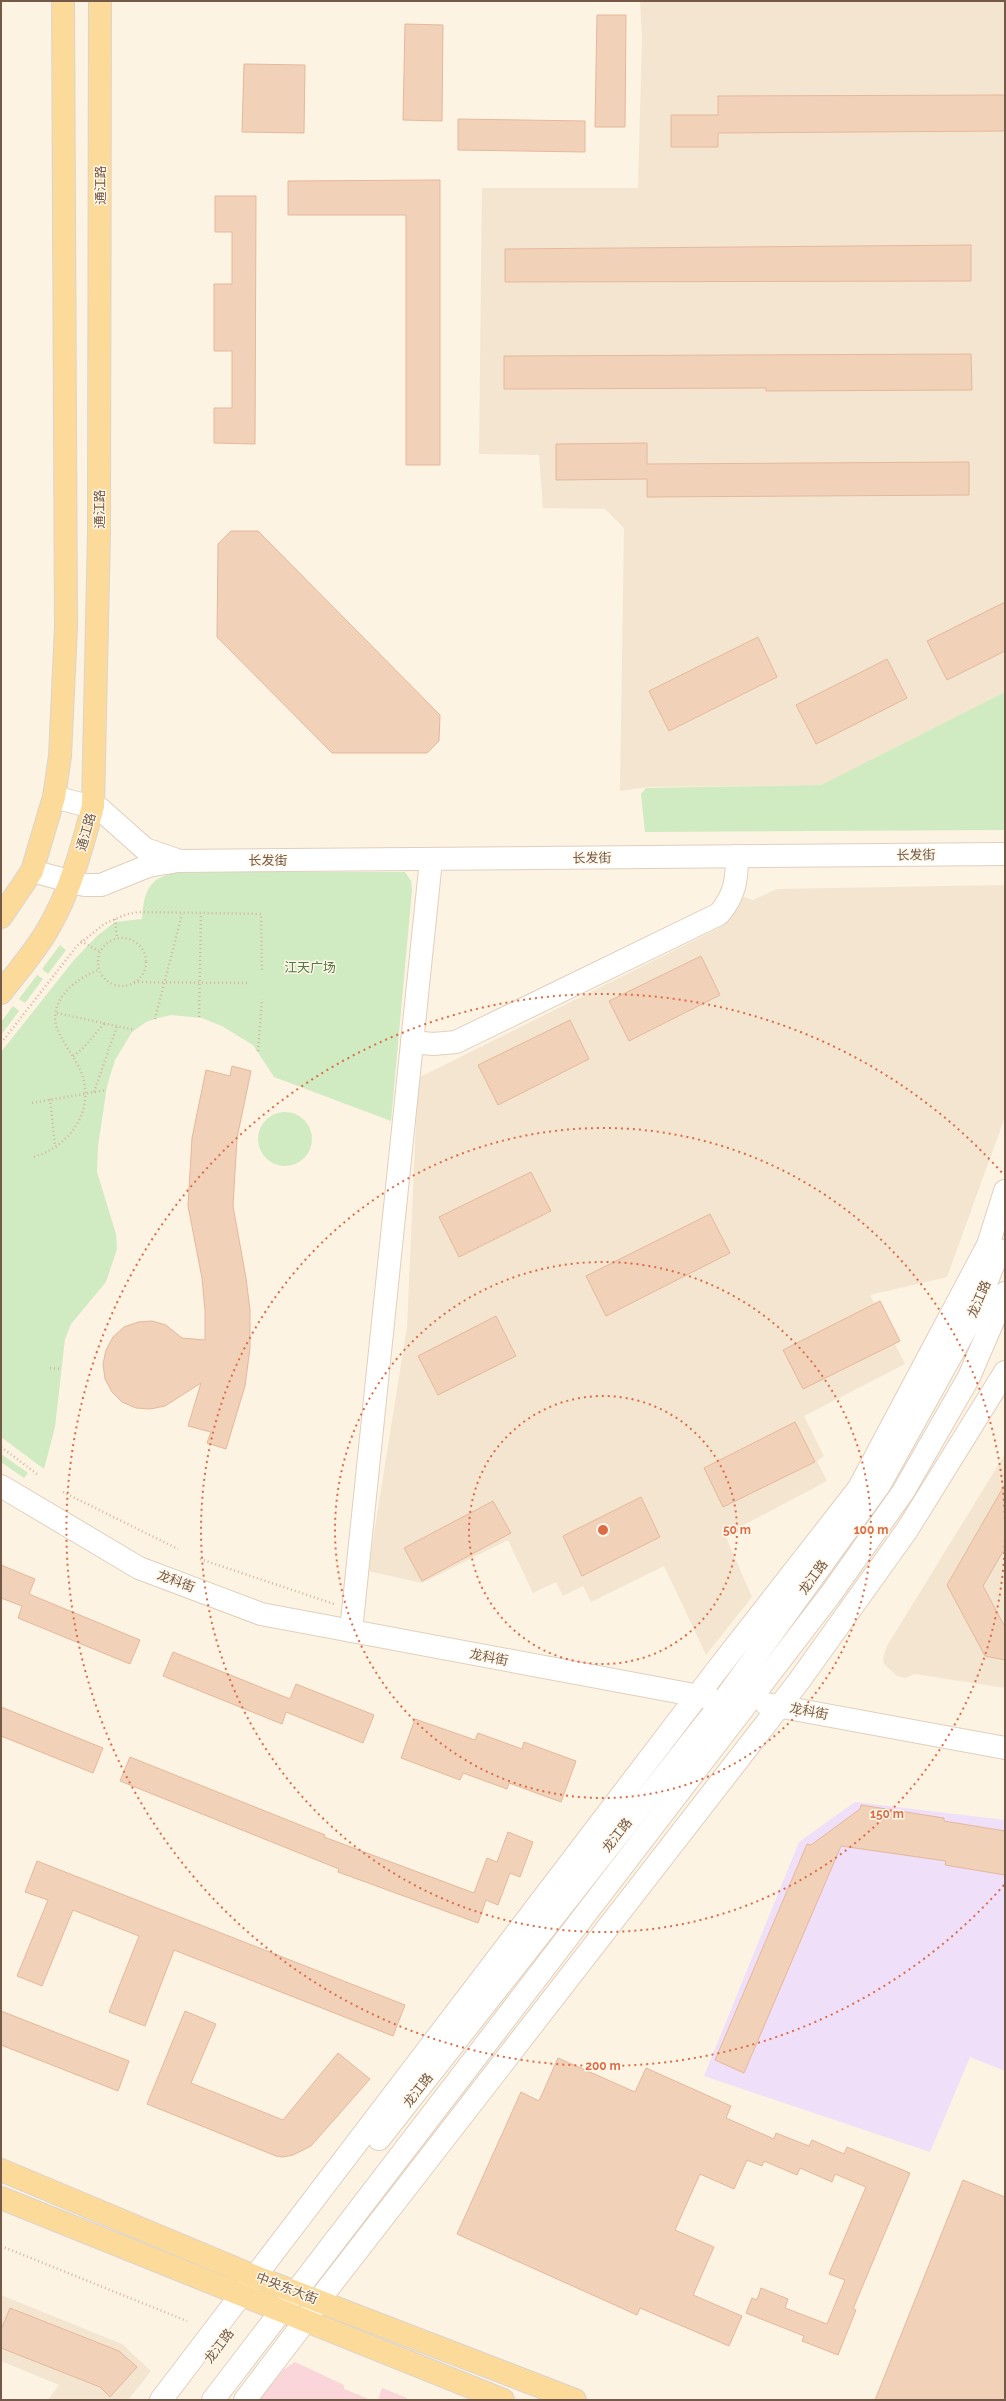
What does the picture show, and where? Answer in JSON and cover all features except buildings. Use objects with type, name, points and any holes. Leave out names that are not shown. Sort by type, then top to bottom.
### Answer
[{"type":"main road","points":[[1,917],[32,871],[54,797],[60,756],[66,627],[63,1]]},
{"type":"main road","name":"通江路","points":[[1,993],[48,929],[70,881],[84,844],[93,806],[99,532],[100,1]]},
{"type":"main road","name":"中央东大街","points":[[1,2170],[262,2279],[575,2400]]},
{"type":"main road","points":[[1,2198],[503,2400]]},
{"type":"street","name":"长发街","points":[[54,797],[100,809],[145,849],[178,861]]},
{"type":"street","name":"长发街","points":[[32,871],[84,885],[101,885],[148,866],[178,861],[1005,854]]},
{"type":"street","points":[[412,1042],[433,1044],[456,1042],[719,914],[728,903],[735,890],[737,856]]},
{"type":"street","points":[[351,1631],[431,860]]},
{"type":"street","points":[[262,2279],[697,1697],[859,1488],[988,1245],[1005,1191]]},
{"type":"street","name":"龙江路","points":[[178,2400],[262,2279],[724,1700],[880,1484],[974,1314],[1005,1236]]},
{"type":"street","name":"龙江路","points":[[213,2400],[830,1596],[903,1492],[969,1377],[1005,1293]]},
{"type":"street","points":[[245,2400],[306,2320],[319,2300],[780,1705],[907,1530],[1005,1372]]},
{"type":"street","name":"龙科街","points":[[1,1486],[139,1568],[261,1614],[697,1697],[780,1705],[1005,1748]]},
{"type":"street","points":[[161,2400],[248,2298]]},
{"type":"path","points":[[1,1043],[54,973],[81,941],[89,934],[115,919],[139,912],[182,914],[261,914],[262,972]]},
{"type":"path","points":[[155,1019],[182,914]]},
{"type":"path","points":[[200,1017],[201,914]]},
{"type":"path","points":[[115,919],[117,938]]},
{"type":"path","points":[[117,938],[133,940],[144,951],[146,966],[143,973],[133,982],[123,986],[115,985],[107,981],[99,970],[98,959],[100,952],[105,944],[117,938]]},
{"type":"path","points":[[81,941],[100,952]]},
{"type":"path","points":[[34,1157],[55,1146],[77,1128],[84,1111],[85,1093],[83,1077],[56,1025],[57,1012],[62,998],[70,986],[84,975],[99,970]]},
{"type":"path","points":[[133,982],[247,983]]},
{"type":"path","points":[[258,1051],[262,999]]},
{"type":"path","points":[[57,1012],[135,1030]]},
{"type":"path","points":[[73,1056],[88,1045],[92,1036],[105,1023]]},
{"type":"path","points":[[94,1092],[117,1026]]},
{"type":"path","points":[[32,1103],[106,1090]]},
{"type":"path","points":[[50,1100],[55,1146]]},
{"type":"path","points":[[50,1368],[62,1369]]},
{"type":"path","points":[[1,1447],[36,1474]]},
{"type":"path","points":[[63,1492],[178,1549]]},
{"type":"path","points":[[200,1559],[334,1604]]},
{"type":"path","points":[[1,2246],[187,2321]]},
{"type":"shaded area","points":[[640,1],[1005,1],[1005,692],[821,785],[649,787],[620,791],[624,528],[605,509],[543,508],[539,455],[479,454],[482,188],[638,188],[642,38]]},
{"type":"shaded area","points":[[1005,885],[1005,1117],[947,1277],[870,1295],[905,1364],[804,1416],[824,1456],[817,1461],[827,1481],[725,1535],[752,1597],[706,1655],[664,1566],[591,1602],[583,1586],[563,1596],[556,1582],[533,1593],[508,1540],[422,1583],[368,1571],[407,1327],[418,1078],[719,928],[726,923],[741,896],[753,900],[777,889]]},
{"type":"shaded area","points":[[1005,1454],[1005,1688],[914,1674],[905,1678],[897,1676],[884,1664],[883,1658],[887,1646]]},
{"type":"shaded area","points":[[855,1802],[1005,1820],[1005,2071],[970,2057],[930,2152],[704,2076],[799,1842]]},
{"type":"shaded area","points":[[1,2295],[122,2344],[151,2371],[128,2400],[48,2400],[59,2385],[1,2361]]},
{"type":"shaded area","points":[[295,2362],[344,2385],[344,2389],[371,2400],[258,2400],[283,2370]]},
{"type":"shaded area","points":[[382,2388],[407,2398],[406,2400],[378,2400]]},
{"type":"green space","points":[[1005,692],[1005,830],[645,832],[641,794],[646,788],[821,785]]},
{"type":"green space","name":"江天广场","points":[[181,872],[405,872],[411,881],[412,890],[391,1121],[274,1077],[253,1045],[222,1026],[202,1018],[171,1015],[146,1022],[132,1032],[115,1060],[107,1086],[98,1146],[97,1172],[116,1234],[117,1249],[106,1282],[71,1324],[65,1339],[55,1427],[44,1469],[1,1437],[1,1052],[74,960],[97,936],[115,922],[142,919],[144,900],[150,886],[162,877]]},
{"type":"green space","points":[[60,945],[66,950],[48,974],[42,969]]},
{"type":"green space","points":[[37,975],[43,979],[25,1003],[19,999]]},
{"type":"green space","points":[[13,1006],[19,1011],[1,1035],[1,1022]]},
{"type":"green space","points":[[280,1112],[290,1112],[300,1116],[308,1124],[312,1134],[312,1144],[308,1154],[300,1162],[290,1166],[280,1166],[270,1162],[262,1154],[258,1144],[258,1134],[262,1124],[270,1116]]},
{"type":"green space","points":[[1,1454],[28,1473],[24,1478],[1,1462]]}]
